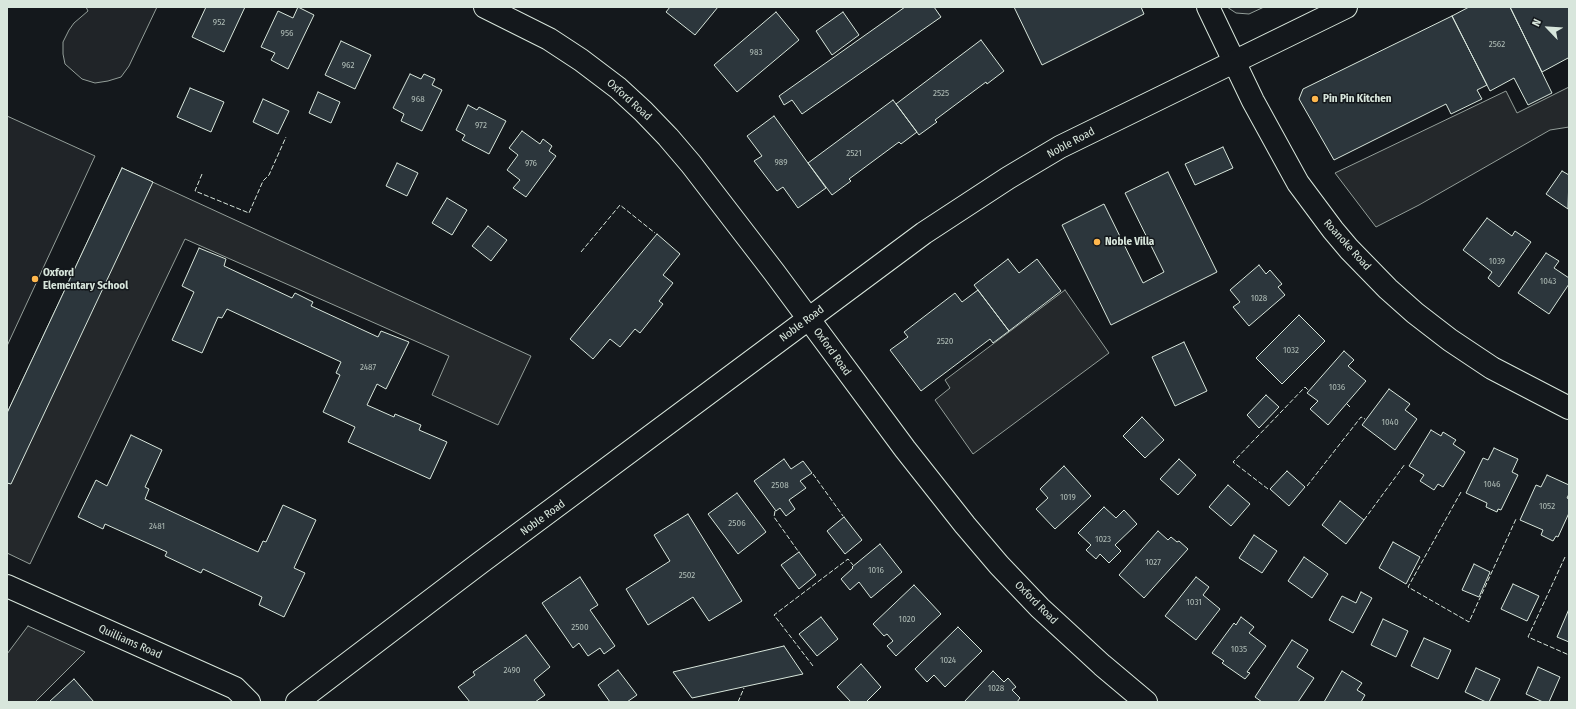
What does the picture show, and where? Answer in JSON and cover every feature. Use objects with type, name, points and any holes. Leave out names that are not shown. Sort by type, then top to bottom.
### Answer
[{"type":"street","name":"Oxford Road","points":[[485,7],[549,39],[581,60],[618,88],[643,111],[691,164],[774,272],[932,484],[999,564],[1040,608],[1120,681],[1146,702]]},
{"type":"street","name":"Roanoke Road","points":[[1208,7],[1253,102],[1298,183],[1333,230],[1361,262],[1415,313],[1462,349],[1524,386],[1569,408]]},
{"type":"street","name":"Noble Road","points":[[297,702],[480,563],[924,233],[1008,178],[1085,134],[1346,7]]},
{"type":"street","name":"Quilliams Road","points":[[7,586],[235,688],[249,702]]},
{"type":"shaded area","points":[[86,7],[157,7],[129,66],[121,77],[95,83],[82,79],[65,64],[63,42],[74,23],[88,11]]},
{"type":"shaded area","points":[[1227,7],[1264,7],[1249,14],[1236,13]]},
{"type":"shaded area","points":[[1569,87],[1569,127],[1550,130],[1419,205],[1376,227],[1335,173],[1506,91],[1517,113]]},
{"type":"shaded area","points":[[7,116],[95,156],[7,346]]},
{"type":"shaded area","points":[[122,168],[531,356],[498,425],[432,395],[449,356],[185,239],[30,564],[7,553],[7,413]]},
{"type":"shaded area","points":[[1065,290],[1109,353],[973,454],[935,400],[950,388],[945,380]]},
{"type":"shaded area","points":[[28,626],[85,652],[35,702],[7,702],[7,654]]},
{"type":"building","points":[[206,7],[245,7],[224,52],[192,37]]},
{"type":"building","points":[[298,7],[314,15],[288,69],[271,60],[275,53],[261,47],[278,11],[293,18]]},
{"type":"building","points":[[670,7],[718,7],[695,35],[666,12]]},
{"type":"building","points":[[905,7],[934,7],[941,17],[802,114],[792,100],[784,105],[779,96]]},
{"type":"building","points":[[1014,7],[1141,7],[1144,14],[1042,65]]},
{"type":"building","points":[[1469,7],[1510,7],[1552,93],[1528,105],[1514,78],[1490,91],[1452,16]]},
{"type":"building","points":[[1510,7],[1569,7],[1569,61],[1568,58],[1542,72]]},
{"type":"building","points":[[776,12],[799,40],[737,92],[714,65]]},
{"type":"building","points":[[843,12],[859,35],[832,55],[816,31]]},
{"type":"building","points":[[1452,16],[1487,85],[1477,90],[1482,99],[1451,114],[1446,104],[1334,160],[1299,99],[1303,89]]},
{"type":"building","points":[[981,40],[1004,71],[987,84],[986,82],[935,120],[937,122],[919,135],[896,104]]},
{"type":"building","points":[[341,41],[371,55],[355,89],[325,75]]},
{"type":"building","points":[[410,74],[421,79],[424,74],[435,79],[432,85],[442,90],[422,131],[401,121],[404,114],[393,108]]},
{"type":"building","points":[[190,88],[224,102],[211,132],[177,117]]},
{"type":"building","points":[[318,92],[340,102],[331,123],[309,113]]},
{"type":"building","points":[[263,99],[289,111],[278,134],[253,122]]},
{"type":"building","points":[[893,100],[917,132],[901,144],[899,142],[849,179],[851,181],[832,195],[808,163]]},
{"type":"building","points":[[468,105],[477,110],[479,107],[506,121],[489,154],[462,140],[465,135],[456,130]]},
{"type":"building","points":[[774,116],[826,188],[798,208],[783,187],[777,191],[754,161],[762,156],[747,136]]},
{"type":"building","points":[[522,131],[540,144],[543,139],[552,146],[549,151],[556,156],[526,197],[513,188],[520,180],[507,170],[518,155],[509,148]]},
{"type":"building","points":[[1223,147],[1233,168],[1195,185],[1185,164]]},
{"type":"building","points":[[397,163],[418,173],[407,196],[386,186]]},
{"type":"building","points":[[122,168],[153,182],[11,484],[7,483],[7,413]]},
{"type":"building","points":[[1562,171],[1569,175],[1568,209],[1546,194]]},
{"type":"building","name":"Noble Villa","points":[[1168,172],[1217,272],[1111,325],[1062,225],[1104,204],[1143,283],[1164,272],[1125,193]]},
{"type":"building","points":[[447,198],[467,210],[452,235],[432,223]]},
{"type":"building","points":[[1487,218],[1512,236],[1515,231],[1531,242],[1499,287],[1488,278],[1492,272],[1463,250]]},
{"type":"building","points":[[488,226],[507,240],[491,261],[472,246]]},
{"type":"building","points":[[657,234],[680,254],[663,275],[673,283],[659,301],[663,304],[640,333],[635,329],[620,347],[610,339],[593,359],[570,339]]},
{"type":"building","points":[[199,248],[226,259],[224,266],[292,298],[295,293],[313,302],[311,306],[378,337],[381,331],[409,342],[386,389],[377,384],[367,405],[394,417],[395,414],[421,425],[419,430],[447,442],[430,479],[348,442],[355,427],[323,412],[340,375],[336,373],[341,362],[227,309],[222,318],[218,317],[202,353],[172,340],[194,292],[182,286]]},
{"type":"building","points":[[1546,253],[1559,261],[1554,268],[1569,278],[1569,284],[1549,314],[1518,293]]},
{"type":"building","points":[[1008,259],[1019,273],[1037,259],[1061,291],[1009,331],[974,285]]},
{"type":"building","points":[[1259,265],[1266,274],[1270,270],[1282,284],[1278,287],[1285,295],[1249,326],[1233,307],[1240,302],[1230,290]]},
{"type":"building","points":[[978,290],[1009,331],[993,343],[990,339],[921,391],[890,350],[908,337],[904,332],[955,293],[962,302]]},
{"type":"building","points":[[1299,315],[1325,341],[1282,384],[1256,358]]},
{"type":"building","points":[[1184,342],[1207,391],[1175,406],[1152,357]]},
{"type":"building","points":[[1344,351],[1354,360],[1348,366],[1366,381],[1328,425],[1310,409],[1318,401],[1307,393]]},
{"type":"building","points":[[1389,389],[1410,404],[1405,410],[1417,419],[1395,450],[1362,425]]},
{"type":"building","points":[[1266,395],[1279,407],[1259,428],[1247,415]]},
{"type":"building","points":[[1142,417],[1164,440],[1145,458],[1123,436]]},
{"type":"building","points":[[1431,430],[1441,436],[1443,432],[1456,440],[1453,444],[1465,452],[1443,487],[1438,484],[1434,490],[1420,481],[1424,475],[1409,466]]},
{"type":"building","points":[[131,435],[162,450],[145,487],[149,489],[145,499],[258,552],[263,541],[266,542],[283,505],[316,520],[294,568],[305,573],[284,617],[259,605],[262,597],[203,569],[201,573],[165,556],[167,552],[105,524],[103,529],[78,517],[96,480],[107,486]]},
{"type":"building","points":[[1494,448],[1518,459],[1512,472],[1518,475],[1501,510],[1498,509],[1497,512],[1486,507],[1487,503],[1466,493],[1483,458],[1488,460]]},
{"type":"building","points":[[784,459],[791,469],[803,461],[812,473],[800,481],[806,488],[789,500],[795,509],[786,516],[780,508],[776,511],[754,481]]},
{"type":"building","points":[[1179,459],[1196,475],[1178,495],[1160,479]]},
{"type":"building","points":[[1064,466],[1091,496],[1055,529],[1036,509],[1048,498],[1040,489]]},
{"type":"building","points":[[1287,471],[1305,487],[1289,506],[1270,489]]},
{"type":"building","points":[[1547,475],[1569,485],[1569,494],[1567,498],[1569,499],[1569,513],[1558,537],[1556,536],[1553,541],[1541,535],[1543,530],[1520,520],[1536,485],[1541,487]]},
{"type":"building","points":[[1228,485],[1250,504],[1231,526],[1209,507]]},
{"type":"building","points":[[737,493],[766,532],[738,554],[708,514]]},
{"type":"building","points":[[1340,501],[1364,520],[1346,544],[1322,525]]},
{"type":"building","points":[[1104,507],[1116,518],[1124,510],[1137,524],[1115,545],[1121,551],[1109,563],[1100,554],[1096,559],[1086,550],[1091,545],[1078,533]]},
{"type":"building","points":[[688,514],[742,601],[709,621],[693,597],[648,625],[626,589],[670,561],[654,535]]},
{"type":"building","points":[[844,517],[862,540],[845,554],[827,531]]},
{"type":"building","points":[[1158,531],[1168,540],[1171,537],[1177,542],[1179,541],[1188,549],[1144,598],[1119,575]]},
{"type":"building","points":[[1254,535],[1277,551],[1262,573],[1239,558]]},
{"type":"building","points":[[1393,542],[1420,557],[1406,584],[1379,568]]},
{"type":"building","points":[[880,544],[902,572],[871,598],[859,582],[850,590],[841,579],[853,568],[852,567]]},
{"type":"building","points":[[799,552],[816,575],[799,589],[781,565]]},
{"type":"building","points":[[1304,557],[1328,574],[1312,598],[1288,581]]},
{"type":"building","points":[[1474,564],[1490,572],[1479,597],[1462,590]]},
{"type":"building","points":[[580,577],[598,605],[590,610],[615,646],[604,654],[600,648],[588,656],[579,643],[573,648],[542,603]]},
{"type":"building","points":[[1196,577],[1209,587],[1203,595],[1220,609],[1196,640],[1165,616]]},
{"type":"building","points":[[1513,584],[1539,596],[1527,621],[1501,609]]},
{"type":"building","points":[[914,585],[941,614],[896,656],[887,646],[893,641],[887,634],[884,636],[873,624]]},
{"type":"building","points":[[1361,592],[1372,598],[1353,633],[1329,620],[1342,596],[1356,603]]},
{"type":"building","points":[[1569,609],[1569,642],[1557,637]]},
{"type":"building","points":[[821,617],[838,639],[817,656],[799,634]]},
{"type":"building","points":[[1241,617],[1254,627],[1249,633],[1266,646],[1247,672],[1250,673],[1245,679],[1222,663],[1224,661],[1212,653],[1234,623],[1236,625]]},
{"type":"building","points":[[1383,619],[1408,631],[1396,657],[1371,645]]},
{"type":"building","points":[[958,627],[982,651],[945,687],[934,675],[927,682],[915,669]]},
{"type":"building","points":[[526,635],[550,667],[534,680],[545,695],[535,702],[470,702],[458,687],[475,675],[473,672]]},
{"type":"building","points":[[1424,638],[1451,650],[1438,679],[1411,666]]},
{"type":"building","points":[[1292,640],[1308,650],[1297,667],[1314,678],[1298,702],[1262,702],[1255,697]]},
{"type":"building","points":[[784,646],[803,674],[692,698],[673,672]]},
{"type":"building","points":[[861,664],[881,687],[866,702],[851,702],[837,687]]},
{"type":"building","points":[[1538,667],[1560,677],[1549,702],[1543,702],[1526,694]]},
{"type":"building","points":[[1476,668],[1500,679],[1489,702],[1465,692]]},
{"type":"building","points":[[618,670],[637,695],[627,702],[610,702],[598,685]]},
{"type":"building","points":[[993,671],[1004,682],[1008,678],[1016,687],[1012,690],[1020,698],[1017,702],[964,702]]},
{"type":"building","points":[[1342,671],[1362,683],[1357,690],[1365,695],[1361,702],[1324,702]]},
{"type":"building","points":[[74,679],[94,702],[49,702]]},
{"type":"fence","points":[[202,174],[195,191],[249,213],[263,181],[269,175],[286,137]]},
{"type":"fence","points":[[581,252],[620,205],[655,233]]},
{"type":"fence","points":[[1268,489],[1233,462],[1305,387],[1308,390]]},
{"type":"fence","points":[[1347,404],[1350,407]]},
{"type":"fence","points":[[1307,486],[1361,417],[1365,419]]},
{"type":"fence","points":[[1364,520],[1405,464]]},
{"type":"fence","points":[[813,474],[843,516]]},
{"type":"fence","points":[[1461,492],[1408,587],[1469,622],[1516,519]]},
{"type":"fence","points":[[775,511],[774,517],[798,551]]},
{"type":"fence","points":[[1565,557],[1528,637],[1569,655]]},
{"type":"fence","points":[[813,666],[774,615],[848,559],[853,565]]},
{"type":"fence","points":[[738,702],[744,688]]},
{"type":"place","name":"Pin Pin Kitchen","points":[[1315,99]]},
{"type":"place","name":"Noble Villa","points":[[1097,242]]},
{"type":"place","name":"Oxford Elementary School","points":[[35,279]]}]
